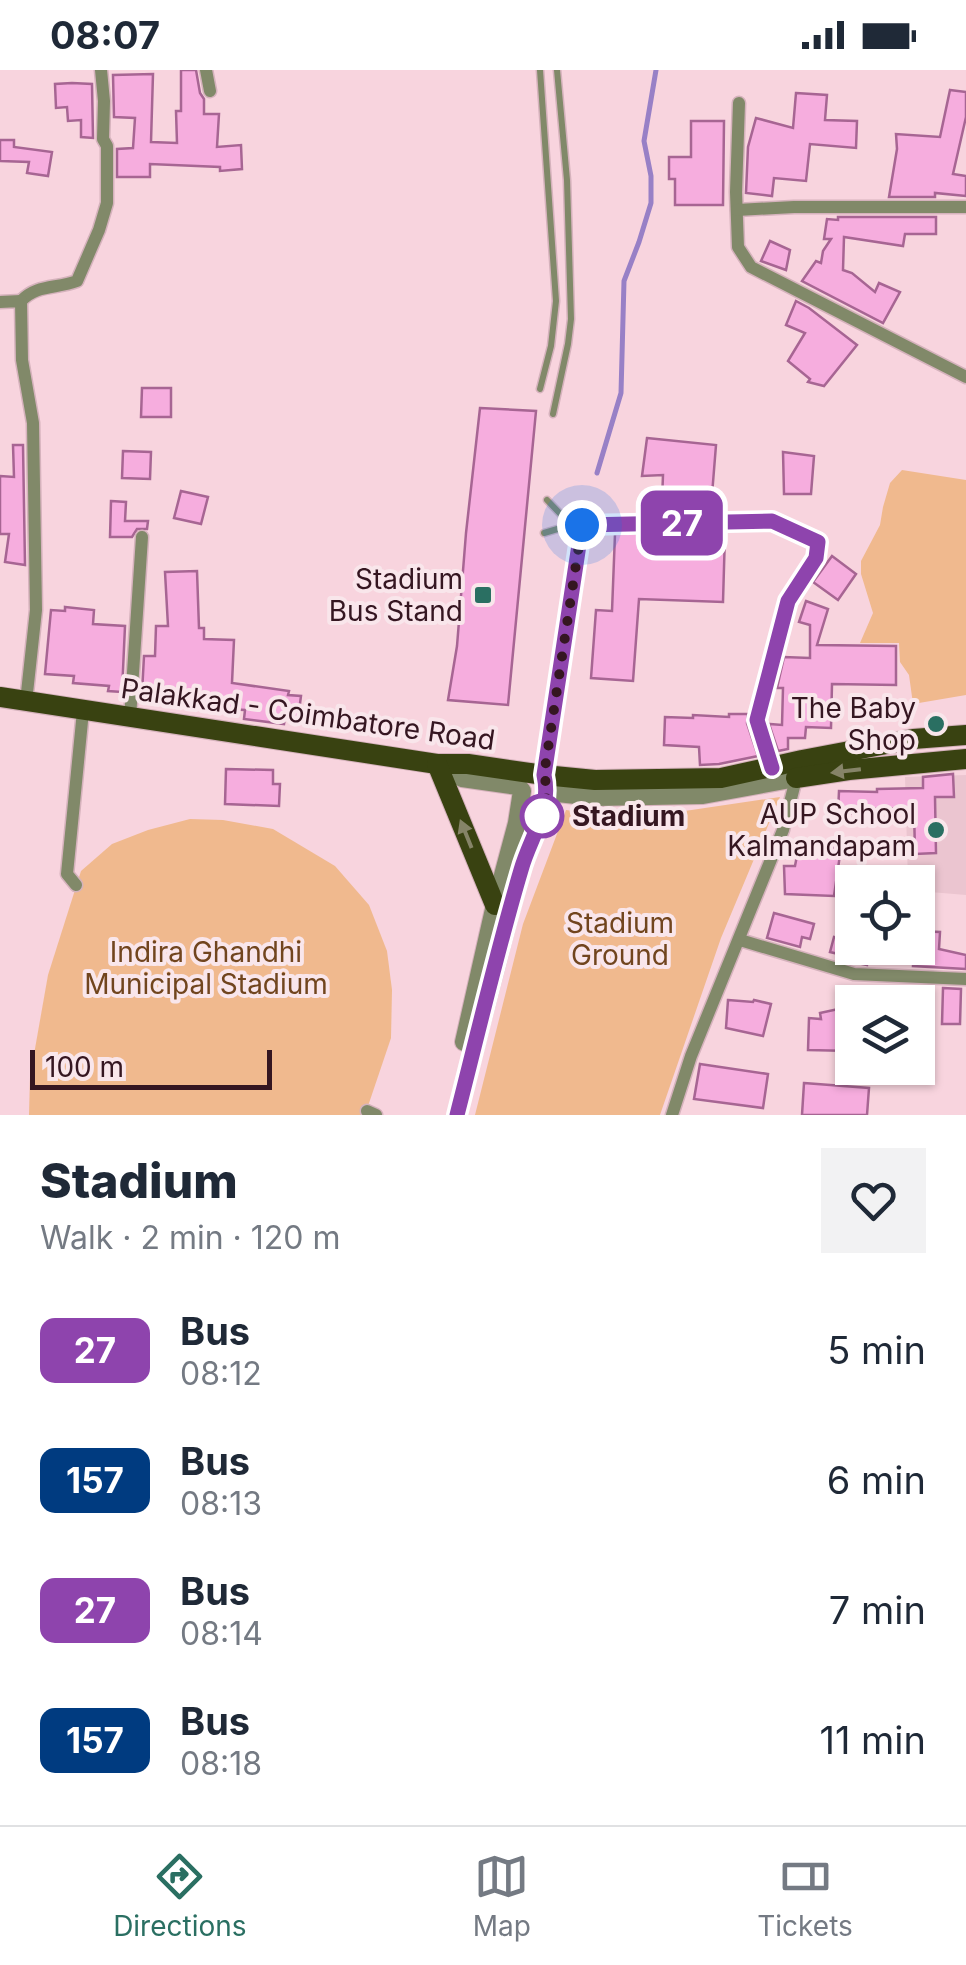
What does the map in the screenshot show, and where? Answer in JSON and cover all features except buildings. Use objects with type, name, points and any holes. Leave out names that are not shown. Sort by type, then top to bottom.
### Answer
[{"type":"main road","name":"Palakkad - Coimbatore Road","points":[[0,697],[437,764],[468,764],[546,784],[704,779],[772,768],[849,770],[966,760]]},
{"type":"main road","name":"Palakkad - Coimbatore Road","points":[[799,769],[914,739],[966,735]]},
{"type":"main road","points":[[437,764],[495,905]]},
{"type":"street","points":[[26,702],[36,610],[33,423],[22,360],[21,301],[31,290],[78,282],[99,230],[108,202],[101,70]]},
{"type":"street","points":[[206,70],[210,90]]},
{"type":"street","points":[[739,103],[738,247],[750,267],[966,378]]},
{"type":"street","points":[[737,210],[794,206],[966,206]]},
{"type":"street","points":[[0,302],[21,301]]},
{"type":"street","points":[[457,1115],[522,865],[542,816],[576,525],[772,521],[818,542],[816,558],[788,601],[757,720],[772,768]]},
{"type":"street","points":[[130,718],[142,536]]},
{"type":"street","points":[[76,885],[67,874],[83,711]]},
{"type":"street","points":[[437,764],[462,778],[518,786],[522,792],[518,823],[445,1115]]},
{"type":"street","points":[[546,784],[595,797],[703,796],[799,769]]},
{"type":"street","points":[[672,1115],[691,1056],[783,830],[799,769]]},
{"type":"street","points":[[740,940],[854,974],[966,979]]},
{"type":"lane","points":[[540,70],[556,301],[540,390]]},
{"type":"lane","points":[[553,414],[571,319],[567,180],[557,70]]},
{"type":"lane","points":[[552,337],[569,340]]},
{"type":"lane","points":[[547,500],[576,525]]},
{"type":"lane","points":[[544,533],[576,525]]},
{"type":"shaded area","name":"AUP School Kalmandapam","points":[[966,775],[966,895],[935,892],[935,865],[908,865],[905,777]]},
{"type":"green space","points":[[902,470],[966,480],[966,695],[913,704],[909,675],[900,662],[899,643],[860,643],[873,613],[861,561],[880,525],[890,483]]},
{"type":"green space","name":"Stadium Ground","points":[[780,797],[721,938],[660,1115],[475,1115],[523,924],[566,810],[617,817],[651,816]]},
{"type":"green space","name":"Indira Ghandhi Municipal Stadium","points":[[190,819],[273,829],[335,866],[369,905],[387,951],[392,990],[391,1038],[365,1115],[29,1115],[30,1077],[48,975],[81,871],[112,844]]},
{"type":"waterway","points":[[597,473],[621,393],[624,281],[651,203],[651,176],[644,141],[656,70]]},
{"type":"bus line","name":"27","points":[[457,1115],[522,865],[548,792],[544,775],[582,525],[772,521],[818,542],[816,558],[788,601],[757,720],[772,768]]},
{"type":"place","name":"Stadium Bus Stand","points":[[483,595]]},
{"type":"place","name":"The Baby Shop","points":[[936,724]]},
{"type":"place","name":"Stadium","points":[[542,816]]},
{"type":"place","name":"AUP School Kalmandapam","points":[[936,830]]},
{"type":"route","points":[[542,816],[548,792],[544,775],[582,525]]}]
